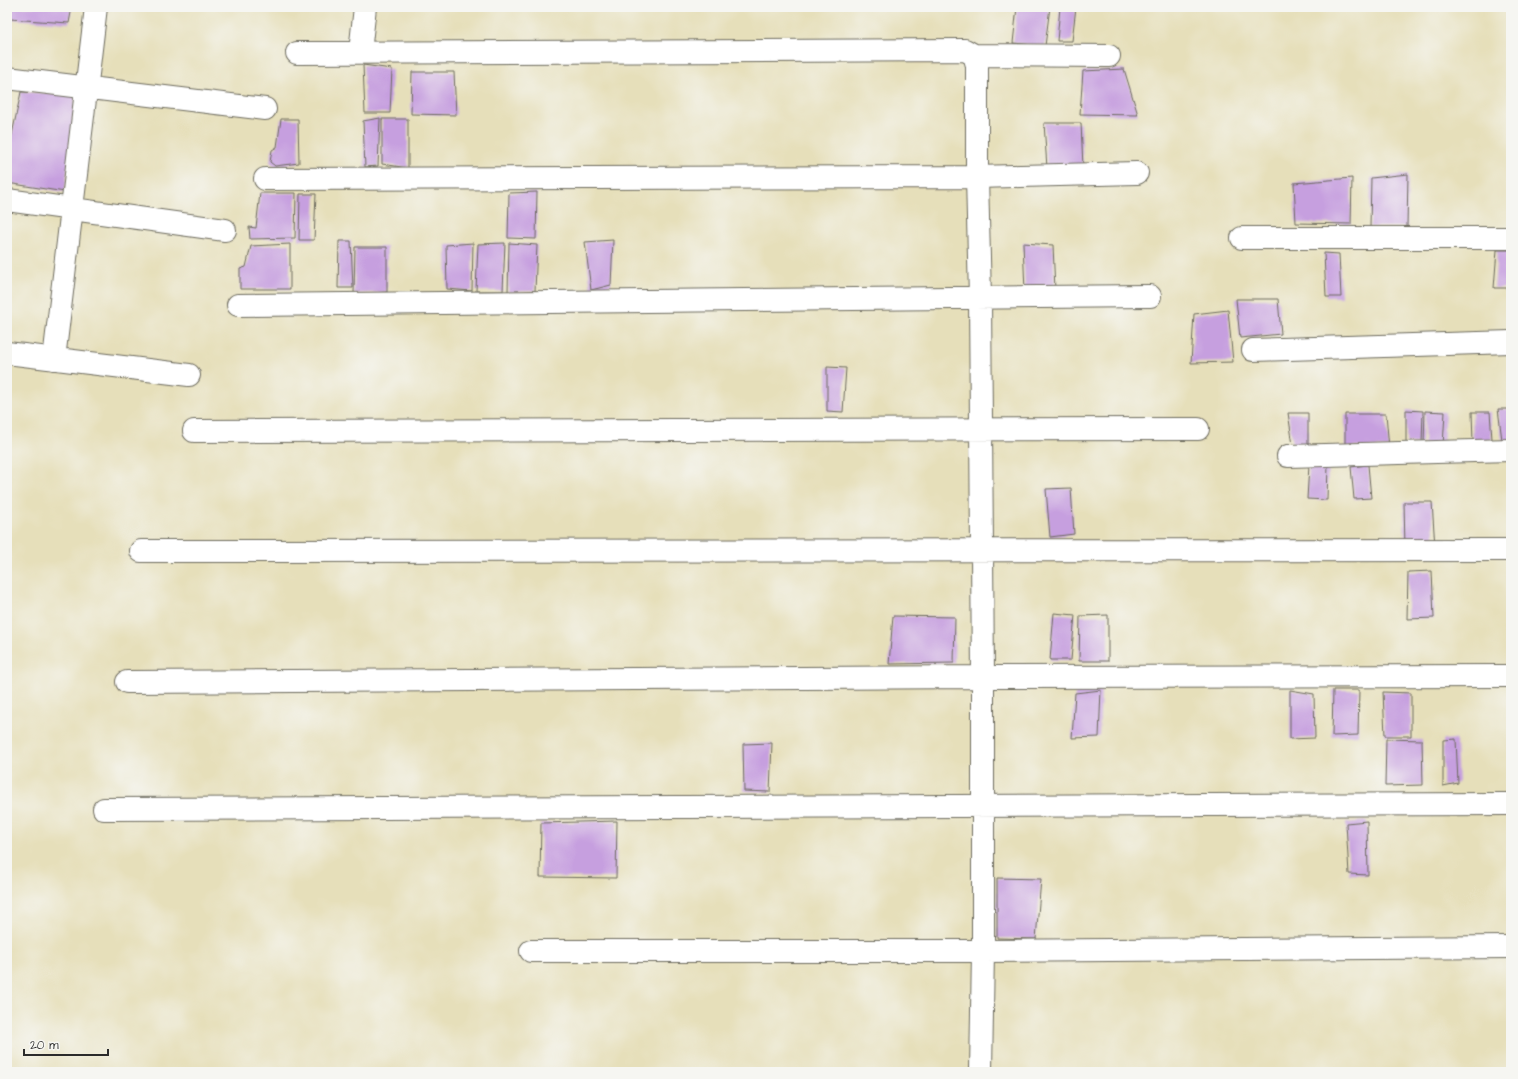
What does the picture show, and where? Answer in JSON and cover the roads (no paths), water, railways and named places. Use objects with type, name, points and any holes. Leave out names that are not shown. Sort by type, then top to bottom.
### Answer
[{"type":"street","points":[[54,359],[96,7]]},
{"type":"street","points":[[360,52],[365,7]]},
{"type":"street","points":[[297,52],[965,50],[974,56],[1109,56]]},
{"type":"street","points":[[974,56],[977,65],[977,177],[981,430],[983,806],[981,1072]]},
{"type":"street","points":[[7,78],[265,109]]},
{"type":"street","points":[[265,179],[977,177],[1137,172]]},
{"type":"street","points":[[7,200],[225,230]]},
{"type":"street","points":[[1242,238],[1511,238]]},
{"type":"street","points":[[238,305],[1150,296]]},
{"type":"street","points":[[1253,350],[1511,342]]},
{"type":"street","points":[[7,354],[189,375]]},
{"type":"street","points":[[194,431],[1198,429]]},
{"type":"street","points":[[1288,456],[1511,450]]},
{"type":"street","points":[[141,551],[1511,550]]},
{"type":"street","points":[[127,682],[982,677],[1511,676]]},
{"type":"street","points":[[104,809],[1511,804]]},
{"type":"street","points":[[531,951],[983,951],[1511,947]]}]
